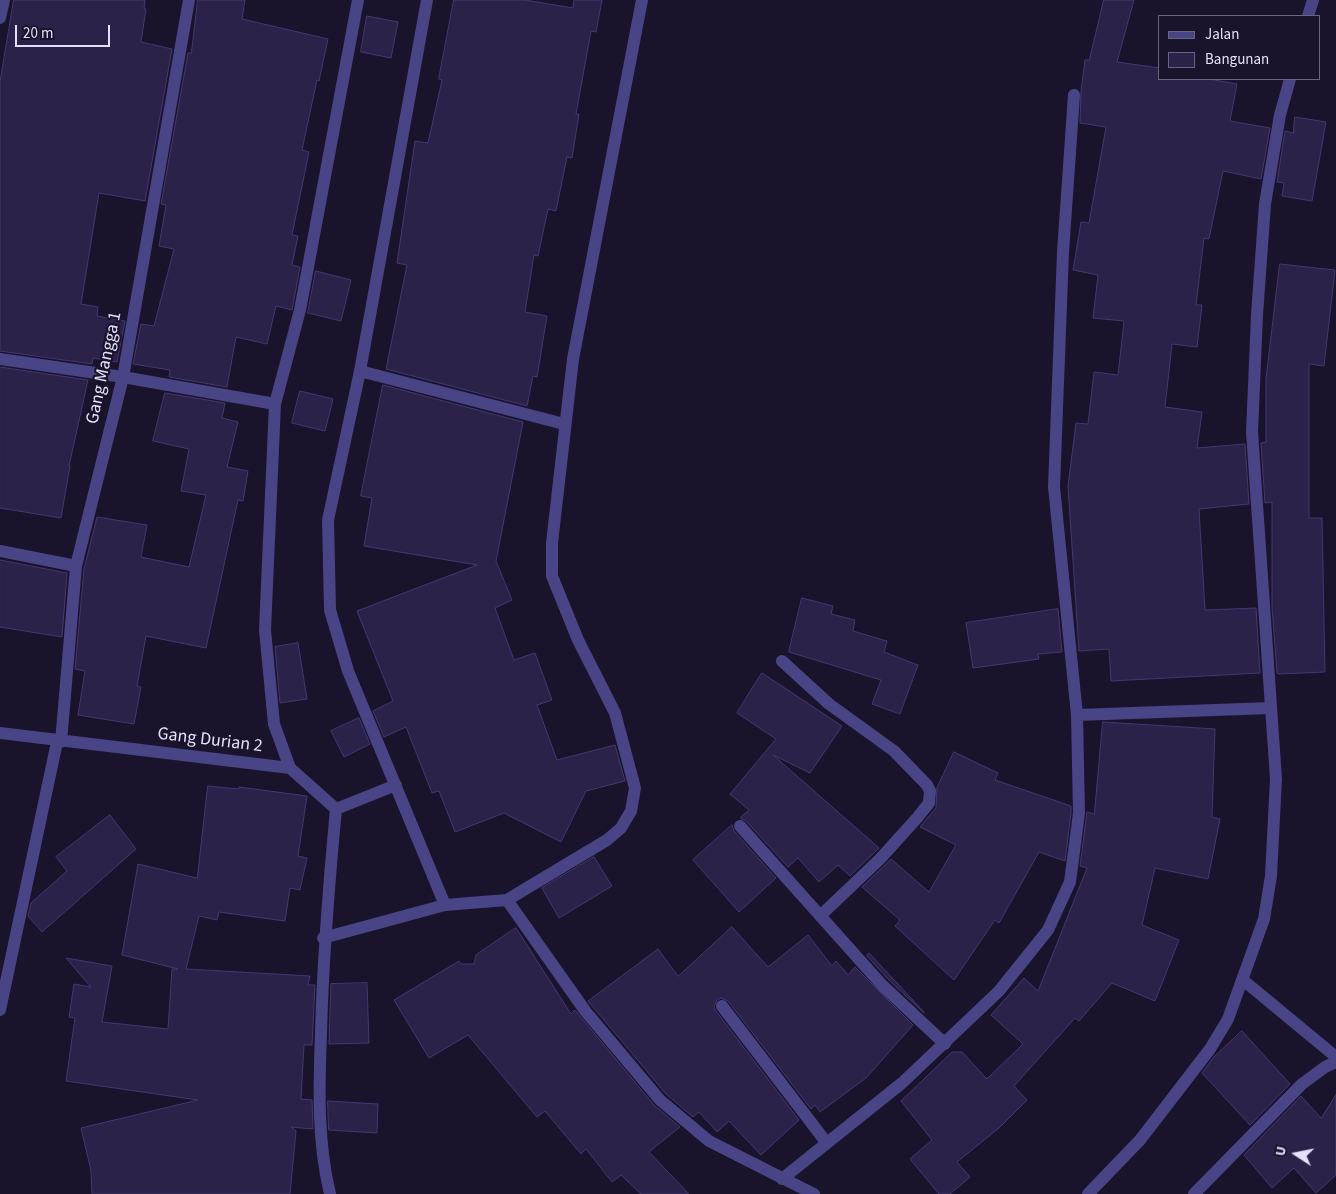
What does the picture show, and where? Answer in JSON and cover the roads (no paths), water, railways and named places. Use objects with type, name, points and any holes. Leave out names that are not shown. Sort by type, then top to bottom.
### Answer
[{"type":"street","points":[[0,18],[4,0]]},
{"type":"street","name":"Gang Mangga 1","points":[[0,1010],[59,742],[76,566],[123,376],[189,0]]},
{"type":"street","points":[[336,809],[290,768],[274,724],[265,630],[275,404],[300,310],[358,0]]},
{"type":"street","points":[[427,0],[360,370],[328,520],[330,610],[348,671],[445,905]]},
{"type":"street","points":[[324,938],[445,905],[507,900],[607,840],[621,828],[631,811],[635,788],[615,713],[578,640],[552,576],[552,543],[564,424],[573,359],[642,0]]},
{"type":"street","points":[[1308,15],[1313,0]]},
{"type":"street","points":[[1088,1194],[1140,1140],[1210,1049],[1228,1019],[1264,919],[1271,876],[1276,779],[1252,432],[1257,315],[1265,204],[1280,115],[1290,80]]},
{"type":"street","points":[[782,1179],[902,1083],[999,991],[1048,930],[1070,882],[1079,813],[1077,715],[1054,487],[1063,252],[1074,95]]},
{"type":"street","points":[[0,359],[123,376],[275,404]]},
{"type":"street","points":[[360,370],[564,424]]},
{"type":"street","points":[[0,551],[76,566]]},
{"type":"street","points":[[782,661],[829,704],[894,751],[927,785],[930,791],[929,803],[917,818],[880,859],[820,916]]},
{"type":"street","points":[[1077,715],[1271,708]]},
{"type":"street","name":"Gang Durian 2","points":[[0,733],[59,742],[78,742],[290,768]]},
{"type":"street","points":[[336,809],[396,785]]},
{"type":"street","points":[[330,1194],[325,1174],[318,1106],[324,938],[336,809]]},
{"type":"street","points":[[740,826],[882,985],[945,1044]]},
{"type":"street","points":[[507,900],[586,1012],[660,1100],[709,1141],[814,1194]]},
{"type":"street","points":[[1243,980],[1336,1057]]},
{"type":"street","points":[[722,1006],[826,1142]]},
{"type":"street","points":[[1194,1194],[1302,1084],[1325,1066],[1336,1062]]}]
